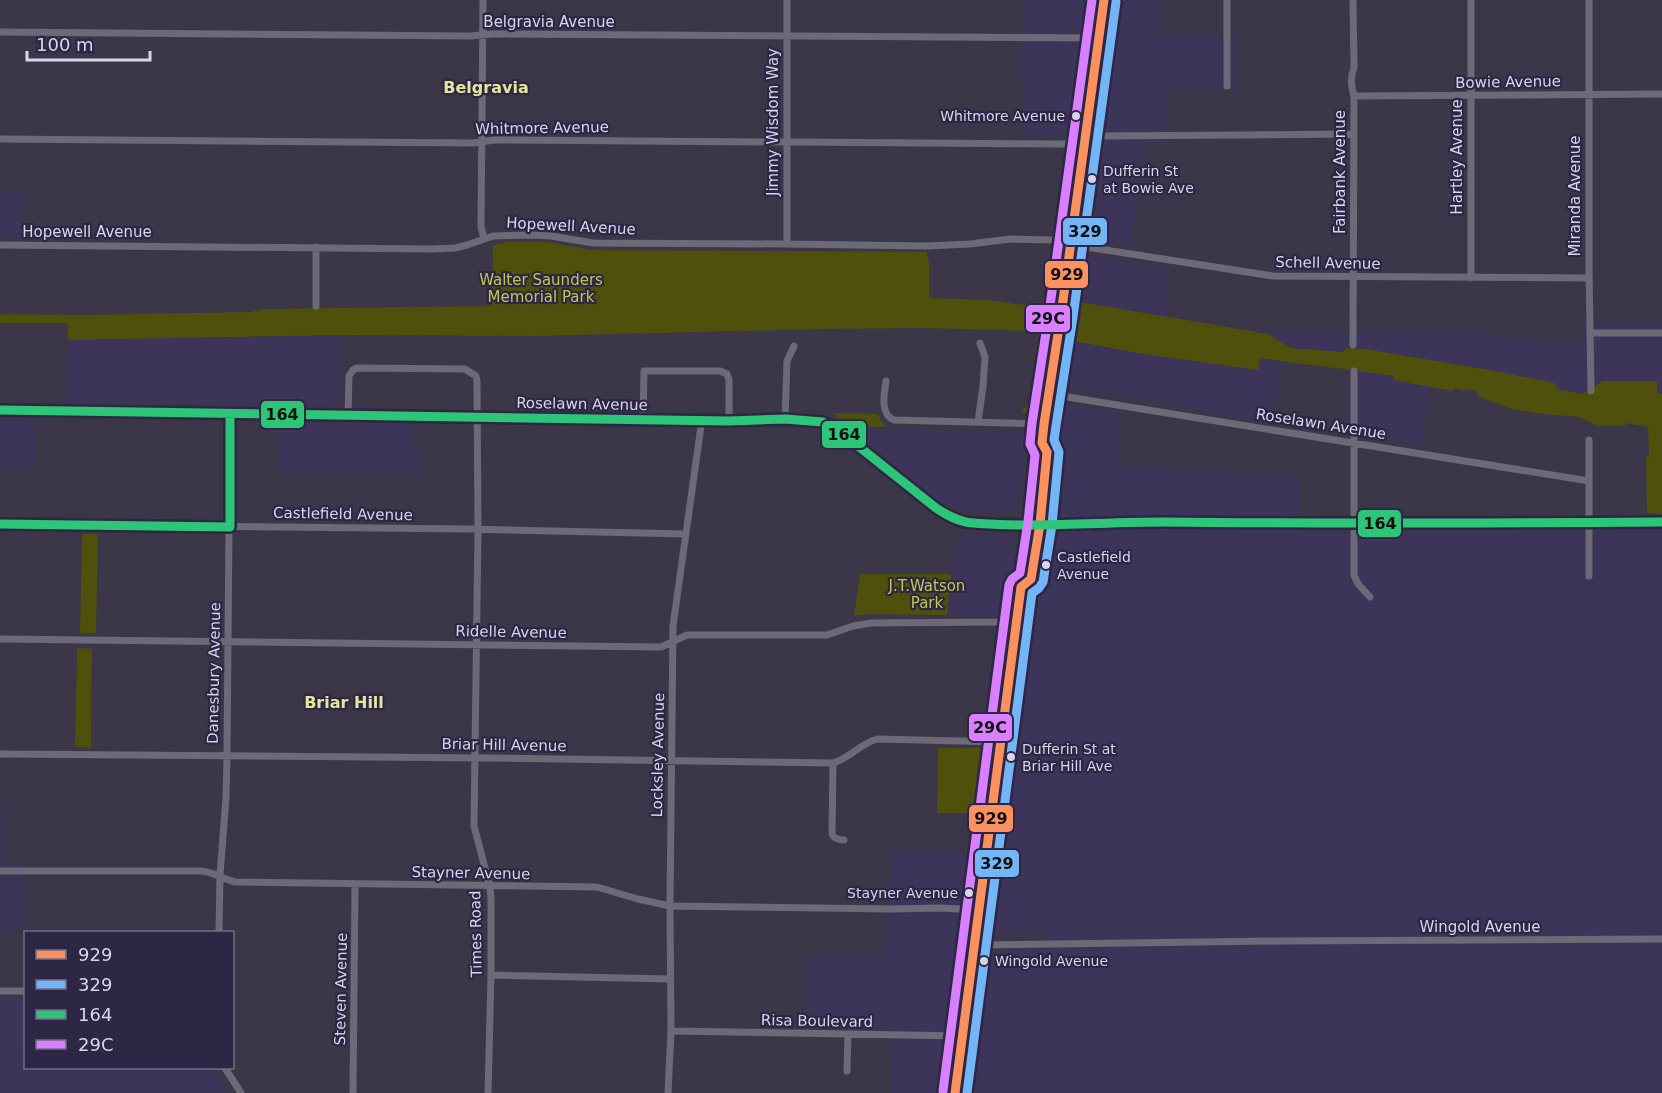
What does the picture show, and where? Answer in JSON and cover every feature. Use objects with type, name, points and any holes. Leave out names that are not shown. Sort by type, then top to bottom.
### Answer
[{"type":"main road","points":[[956,1093],[973,945],[1021,587],[1018,580],[1037,450],[1042,443],[1104,0]]},
{"type":"main road","points":[[1021,587],[1031,579],[1040,524],[1047,452],[1042,443]]},
{"type":"street","points":[[483,0],[481,227],[484,238]]},
{"type":"street","name":"Jimmy Wisdom Way","points":[[787,0],[787,243]]},
{"type":"street","points":[[1227,0],[1227,86]]},
{"type":"street","name":"Fairbank Avenue","points":[[1353,0],[1354,68],[1351,76],[1354,96],[1353,345]]},
{"type":"street","name":"Hartley Avenue","points":[[1470,278],[1471,0]]},
{"type":"street","name":"Miranda Avenue","points":[[1589,0],[1591,391]]},
{"type":"street","name":"Belgravia Avenue","points":[[0,32],[1099,38]]},
{"type":"street","name":"Bowie Avenue","points":[[1354,96],[1662,94]]},
{"type":"street","points":[[1084,139],[1100,136],[1353,134]]},
{"type":"street","name":"Whitmore Avenue","points":[[0,139],[1065,144],[1084,139]]},
{"type":"street","name":"Hopewell Avenue","points":[[0,245],[454,248],[493,236],[531,235],[593,243],[927,246],[1010,239],[1054,240],[1070,243]]},
{"type":"street","name":"Schell Avenue","points":[[1070,243],[1273,276],[1589,278]]},
{"type":"street","points":[[316,247],[316,306]]},
{"type":"street","points":[[1590,333],[1662,333]]},
{"type":"street","points":[[978,422],[985,357],[980,343]]},
{"type":"street","points":[[786,419],[787,361],[794,346]]},
{"type":"street","name":"Times Road","points":[[348,414],[349,376],[357,368],[465,369],[476,376],[478,387],[478,530],[474,826],[490,886],[491,975],[488,1093]]},
{"type":"street","points":[[643,419],[644,371],[724,372],[729,377],[729,421]]},
{"type":"street","points":[[1354,372],[1354,575],[1358,584],[1370,597]]},
{"type":"street","points":[[886,381],[885,413],[888,418],[894,420],[1044,424]]},
{"type":"street","name":"Roselawn Avenue","points":[[1049,394],[1589,481]]},
{"type":"street","name":"Roselawn Avenue","points":[[0,410],[729,421],[786,419],[823,422],[838,430],[951,518],[970,523],[1026,524]]},
{"type":"street","name":"Danesbury Avenue","points":[[219,931],[219,875],[227,756],[230,414]]},
{"type":"street","name":"Locksley Avenue","points":[[668,1093],[673,626],[702,419]]},
{"type":"street","points":[[1589,441],[1589,576]]},
{"type":"street","points":[[1026,524],[1662,522]]},
{"type":"street","name":"Castlefield Avenue","points":[[0,524],[686,534]]},
{"type":"street","name":"Ridelle Avenue","points":[[0,639],[661,647],[687,634],[827,635],[871,623],[1016,621]]},
{"type":"street","points":[[844,840],[837,839],[832,834],[834,763],[843,760],[865,743],[877,739],[1001,742]]},
{"type":"street","name":"Briar Hill Avenue","points":[[0,754],[834,763]]},
{"type":"street","name":"Stayner Avenue","points":[[0,871],[201,871],[235,882],[597,887],[670,906],[978,910]]},
{"type":"street","name":"Steven Avenue","points":[[353,1093],[355,885]]},
{"type":"street","name":"Wingold Avenue","points":[[973,945],[1662,939]]},
{"type":"street","points":[[491,975],[670,979]]},
{"type":"street","points":[[0,991],[24,991]]},
{"type":"street","name":"Risa Boulevard","points":[[670,1031],[962,1036]]},
{"type":"street","points":[[847,1071],[848,1035]]},
{"type":"street","points":[[226,1069],[242,1093]]},
{"type":"shaded area","points":[[1024,0],[1089,0],[1068,131],[1064,135],[1023,136],[1021,31],[1024,30]]},
{"type":"shaded area","points":[[1116,0],[1161,0],[1157,35],[1235,37],[1235,90],[1168,89],[1164,142],[1144,142],[1131,247],[1086,239],[1083,232],[1098,147],[1098,122]]},
{"type":"shaded area","points":[[0,192],[23,193],[21,237],[0,237]]},
{"type":"shaded area","points":[[1083,257],[1170,268],[1166,316],[1080,302]]},
{"type":"shaded area","points":[[1582,324],[1662,324],[1662,394],[1657,393],[1657,381],[1603,381],[1583,394],[1558,389],[1555,383],[1495,371],[1291,348],[1268,334],[1468,332],[1501,334],[1502,340],[1583,342]]},
{"type":"shaded area","points":[[340,335],[339,406],[66,402],[68,340]]},
{"type":"shaded area","points":[[1074,341],[1137,353],[1257,370],[1260,358],[1283,362],[1272,424],[1068,385]]},
{"type":"shaded area","points":[[1347,370],[1394,376],[1393,380],[1429,386],[1421,445],[1345,434]]},
{"type":"shaded area","points":[[1061,405],[1117,411],[1120,461],[1124,466],[1298,478],[1299,532],[1662,530],[1662,1093],[971,1093],[990,951],[1047,949],[1047,932],[992,932],[1008,830],[1058,411]]},
{"type":"shaded area","points":[[0,420],[33,420],[34,468],[0,467]]},
{"type":"shaded area","points":[[276,422],[411,423],[411,448],[422,449],[421,472],[289,471],[288,474],[279,474],[280,440],[276,439]]},
{"type":"shaded area","points":[[850,429],[1024,432],[1029,441],[1016,510],[979,512],[949,506],[937,500]]},
{"type":"shaded area","points":[[960,536],[1008,536],[1013,540],[1009,609],[1005,615],[947,615],[951,574]]},
{"type":"shaded area","points":[[0,810],[6,810],[5,865],[23,866],[23,930],[0,929]]},
{"type":"shaded area","points":[[977,851],[940,1093],[890,1093],[890,1030],[802,1027],[810,956],[882,956],[888,915],[890,852]]},
{"type":"shaded area","points":[[0,997],[24,997],[24,1069],[213,1069],[228,1093],[0,1093]]},
{"type":"green space","name":"Walter Saunders Memorial Park","points":[[507,242],[548,242],[590,250],[926,252],[929,262],[929,298],[989,300],[1045,308],[1038,330],[1042,331],[1043,342],[1033,411],[1022,413],[1029,401],[1038,331],[922,328],[535,336],[340,335],[68,340],[68,323],[0,323],[0,315],[4,314],[80,315],[251,312],[263,309],[492,306],[493,245]]},
{"type":"green space","points":[[1080,302],[1268,334],[1291,348],[1342,352],[1347,348],[1366,349],[1555,383],[1558,389],[1582,394],[1603,381],[1657,381],[1657,393],[1662,394],[1662,514],[1647,513],[1648,427],[1626,423],[1625,426],[1597,426],[1580,417],[1512,409],[1477,396],[1477,391],[1454,388],[1453,391],[1393,380],[1394,376],[1260,358],[1258,370],[1137,353],[1074,341]]},
{"type":"green space","points":[[833,413],[878,414],[886,427],[848,426]]},
{"type":"green space","points":[[82,534],[98,534],[96,633],[80,633]]},
{"type":"green space","name":"J.T.Watson Park","points":[[860,574],[951,574],[947,615],[872,614],[854,616]]},
{"type":"green space","points":[[77,648],[92,649],[91,748],[75,747]]},
{"type":"green space","points":[[938,748],[981,748],[981,752],[985,755],[977,813],[937,813]]},
{"type":"transit line","name":"29C","points":[[943,1091],[1009,585],[1012,579],[1020,573],[1028,522],[1035,455],[1030,444],[1032,423],[1092,0]]},
{"type":"transit line","name":"929","points":[[955,1093],[1021,587],[1031,579],[1040,524],[1047,452],[1042,443],[1044,424],[1104,0]]},
{"type":"transit line","name":"329","points":[[967,1093],[1032,593],[1043,582],[1052,525],[1059,452],[1054,440],[1116,2]]},
{"type":"transit line","name":"164","points":[[0,410],[729,421],[785,419],[823,422],[838,430],[936,508],[954,518],[973,523],[1021,525],[1163,522],[1662,522]]},
{"type":"transit line","name":"164","points":[[0,524],[230,527],[230,414]]},
{"type":"place","name":"Whitmore Avenue","points":[[1076,116]]},
{"type":"place","name":"Dufferin St at Bowie Ave","points":[[1092,179]]},
{"type":"place","name":"Castlefield Avenue","points":[[1046,565]]},
{"type":"place","name":"Dufferin St at Briar Hill Ave","points":[[1011,757]]},
{"type":"place","name":"Stayner Avenue","points":[[969,893]]},
{"type":"place","name":"Wingold Avenue","points":[[984,961]]},
{"type":"district","name":"Belgravia","points":[[486,87]]},
{"type":"district","name":"Briar Hill","points":[[344,702]]}]
